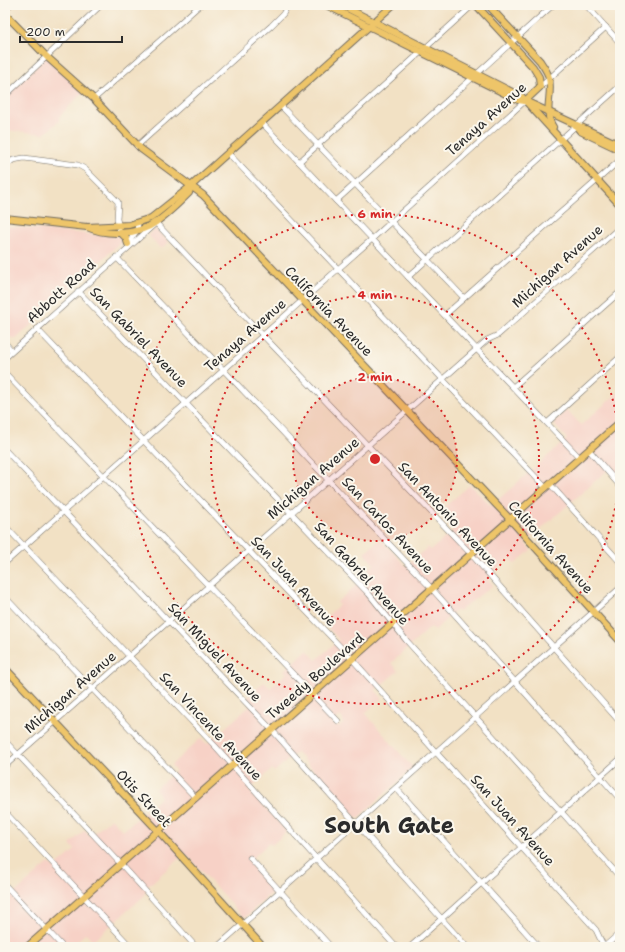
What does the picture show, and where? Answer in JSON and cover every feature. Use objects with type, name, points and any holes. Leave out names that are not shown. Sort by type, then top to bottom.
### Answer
[{"type":"main road","points":[[326,5],[372,24],[475,76],[522,97],[524,101],[560,137],[620,205]]},
{"type":"main road","points":[[341,5],[372,24]]},
{"type":"main road","points":[[5,218],[87,227],[138,223],[159,212],[191,186],[393,5]]},
{"type":"main road","points":[[475,5],[536,72],[539,77],[540,87]]},
{"type":"main road","points":[[488,5],[540,61],[550,78],[548,113],[551,124],[560,137]]},
{"type":"main road","name":"California Avenue","points":[[5,14],[46,57],[94,99],[138,146],[191,186],[303,300],[510,519],[620,641]]},
{"type":"main road","name":"Tenaya Avenue","points":[[524,101],[540,87]]},
{"type":"main road","points":[[524,101],[620,145]]},
{"type":"main road","points":[[576,126],[580,131],[620,150]]},
{"type":"main road","points":[[87,227],[94,230],[120,232],[137,230],[156,223],[190,193],[191,186]]},
{"type":"main road","points":[[120,232],[126,238],[128,244]]},
{"type":"main road","name":"Tweedy Boulevard","points":[[27,947],[620,422]]},
{"type":"main road","name":"Otis Street","points":[[5,668],[158,831],[263,947]]},
{"type":"street","points":[[5,10],[10,5]]},
{"type":"street","points":[[5,96],[101,5]]},
{"type":"street","points":[[94,99],[200,5]]},
{"type":"street","points":[[138,146],[271,26],[283,14],[288,5]]},
{"type":"street","points":[[299,162],[475,5]]},
{"type":"street","points":[[336,201],[553,5]]},
{"type":"street","points":[[586,5],[620,43]]},
{"type":"street","name":"Tenaya Avenue","points":[[540,87],[606,27]]},
{"type":"street","points":[[408,277],[560,137],[576,126],[620,86]]},
{"type":"street","name":"Tenaya Avenue","points":[[5,563],[372,239],[524,101]]},
{"type":"street","points":[[281,106],[464,298]]},
{"type":"street","points":[[262,123],[580,458]]},
{"type":"street","points":[[228,153],[620,562]]},
{"type":"street","points":[[5,166],[13,160],[24,158],[74,164],[82,167],[118,202],[118,225],[120,232]]},
{"type":"street","points":[[445,315],[620,160]]},
{"type":"street","name":"Abbott Road","points":[[116,257],[128,244],[137,230],[138,223]]},
{"type":"street","name":"Abbott Road","points":[[5,358],[116,257],[156,223]]},
{"type":"street","name":"San Antonio Avenue","points":[[156,223],[471,554],[620,722]]},
{"type":"street","name":"Michigan Avenue","points":[[5,766],[476,349],[487,340],[498,335],[620,227]]},
{"type":"street","name":"San Carlos Avenue","points":[[116,257],[329,479],[432,589],[620,799]]},
{"type":"street","name":"San Gabriel Avenue","points":[[78,291],[374,600],[475,717],[620,878]]},
{"type":"street","points":[[513,387],[620,292]]},
{"type":"street","name":"San Juan Avenue","points":[[37,329],[352,659],[596,930],[604,947]]},
{"type":"street","points":[[5,343],[12,351]]},
{"type":"street","points":[[546,423],[620,358]]},
{"type":"street","points":[[5,373],[338,721]]},
{"type":"street","name":"San Miguel Avenue","points":[[5,450],[272,730],[468,947]]},
{"type":"street","points":[[589,450],[620,486]]},
{"type":"street","name":"San Vincente Avenue","points":[[5,526],[232,765],[396,947]]},
{"type":"street","points":[[217,947],[620,588]]},
{"type":"street","points":[[5,596],[196,798]]},
{"type":"street","points":[[5,741],[122,864],[196,947]]},
{"type":"street","points":[[410,947],[620,759]]},
{"type":"street","points":[[396,788],[539,947]]},
{"type":"street","points":[[5,812],[131,947]]},
{"type":"street","points":[[250,858],[331,947]]},
{"type":"street","points":[[5,885],[63,947]]},
{"type":"street","points":[[604,947],[620,933]]},
{"type":"shaded area","points":[[46,57],[84,91],[58,118],[60,120],[44,134],[7,130],[5,128],[5,97]]},
{"type":"shaded area","points":[[5,226],[119,237],[121,242],[16,339],[13,339],[5,333]]},
{"type":"shaded area","points":[[155,229],[169,242],[161,249],[148,235]]},
{"type":"shaded area","points":[[620,391],[620,471],[616,474],[610,468],[525,543],[531,550],[515,564],[509,558],[487,578],[493,585],[458,612],[456,610],[435,630],[431,627],[391,663],[398,671],[375,690],[382,698],[365,713],[413,768],[359,817],[355,817],[297,752],[274,772],[272,769],[249,790],[287,831],[272,845],[269,843],[249,861],[274,890],[247,916],[243,917],[185,853],[147,887],[144,896],[93,941],[86,933],[71,947],[5,947],[5,894],[9,898],[49,863],[54,868],[75,850],[70,844],[85,830],[90,836],[111,818],[123,831],[161,797],[155,789],[176,771],[171,765],[201,738],[207,744],[252,704],[247,698],[264,682],[270,688],[287,673],[284,670],[307,650],[316,660],[339,640],[322,621],[339,605],[337,602],[361,581],[358,577],[374,564],[364,553],[380,539],[406,566],[428,547],[431,550],[453,531],[437,513],[470,485],[491,506],[567,439],[553,423],[567,410],[581,425]],"holes":[[[340,716],[343,719],[343,724],[340,726],[335,726],[332,722]]]},
{"type":"district","name":"South Gate","points":[[389,825]]}]
